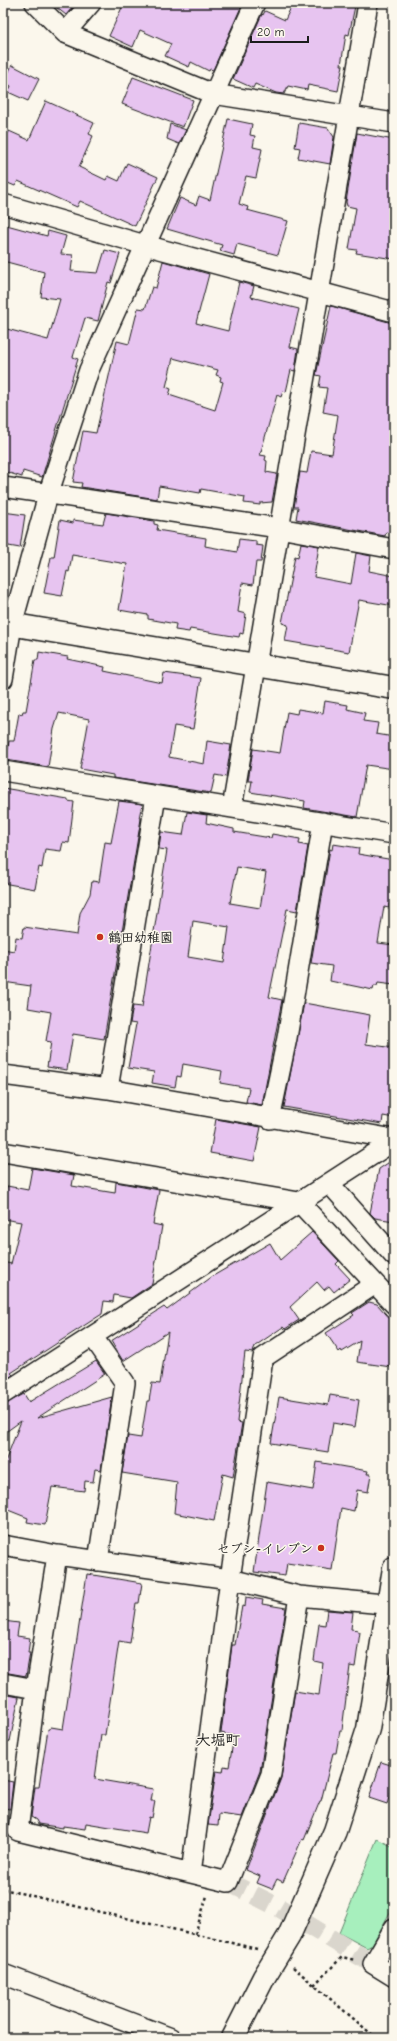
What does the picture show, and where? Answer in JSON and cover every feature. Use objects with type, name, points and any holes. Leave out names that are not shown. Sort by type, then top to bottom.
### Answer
[{"type":"street","points":[[35,3],[65,33],[213,94],[394,123]]},
{"type":"street","points":[[65,33],[91,3]]},
{"type":"street","points":[[3,679],[8,624],[89,370],[255,3]]},
{"type":"street","points":[[232,808],[368,3]]},
{"type":"street","points":[[3,204],[145,245],[394,312]]},
{"type":"street","points":[[3,488],[279,528],[394,549]]},
{"type":"street","points":[[8,624],[394,688]]},
{"type":"street","points":[[3,771],[394,834]]},
{"type":"street","points":[[108,1089],[156,796]]},
{"type":"street","points":[[270,1118],[287,1038],[323,822]]},
{"type":"street","points":[[3,1075],[108,1089],[394,1140]]},
{"type":"street","points":[[3,1394],[93,1337],[394,1140]]},
{"type":"street","points":[[3,1152],[299,1202],[394,1304]]},
{"type":"street","points":[[329,1183],[394,1256]]},
{"type":"street","points":[[191,1873],[230,1579],[263,1358],[375,1284]]},
{"type":"street","points":[[93,1337],[124,1383],[98,1561]]},
{"type":"street","points":[[3,1545],[57,1555],[230,1579],[299,1596],[391,1605]]},
{"type":"street","points":[[57,1555],[36,1689],[10,1828],[228,1882],[271,1774],[299,1596]]},
{"type":"street","points":[[233,2038],[264,1978],[289,1936],[335,1831],[368,1729],[391,1605],[394,1568]]},
{"type":"street","points":[[3,1683],[36,1689]]},
{"type":"street","points":[[394,1928],[373,1964],[394,1977]]},
{"type":"street","points":[[3,1974],[171,2038]]},
{"type":"path","points":[[191,1873],[195,1887],[207,1894],[196,1934]]},
{"type":"path","points":[[3,1889],[278,1954],[376,2038]]},
{"type":"path","points":[[314,1985],[342,1957],[373,1964]]},
{"type":"green space","points":[[377,1839],[394,1847],[394,1905],[372,1945],[367,1948],[339,1933]]},
{"type":"building","points":[[51,3],[76,3],[66,15]]},
{"type":"building","points":[[124,3],[237,3],[242,5],[213,70],[210,69],[209,71],[191,62],[189,67],[165,56],[171,44],[140,30],[133,47],[109,36]]},
{"type":"building","points":[[293,3],[342,3],[355,6],[349,35],[346,34],[341,65],[343,65],[338,91],[308,85],[307,90],[288,86],[284,94],[276,93],[255,84],[253,88],[233,79],[262,14],[263,15],[265,11],[285,20]]},
{"type":"building","points":[[12,65],[39,79],[28,101],[8,92],[11,86],[4,82]]},
{"type":"building","points":[[133,77],[193,100],[183,127],[122,104]]},
{"type":"building","points":[[46,101],[94,123],[89,134],[93,136],[79,167],[106,180],[108,176],[119,181],[127,163],[158,177],[135,226],[80,201],[77,207],[18,181],[15,186],[3,181],[3,143],[9,131],[29,140]]},
{"type":"building","points":[[228,119],[252,124],[250,135],[255,136],[253,147],[262,149],[256,178],[246,176],[239,204],[248,207],[247,210],[288,221],[278,255],[237,244],[234,255],[220,251],[222,245],[167,229],[180,198],[196,205],[199,196],[210,200]]},
{"type":"building","points":[[299,123],[328,128],[334,137],[330,164],[298,158],[300,148],[295,147]]},
{"type":"building","points":[[170,124],[186,130],[179,144],[167,139]]},
{"type":"building","points":[[357,133],[394,140],[394,259],[356,253],[357,250],[349,249],[356,208],[347,206],[346,202]]},
{"type":"building","points":[[3,224],[47,236],[48,231],[66,236],[61,254],[73,255],[71,271],[98,273],[105,250],[120,254],[111,283],[108,282],[98,321],[85,318],[73,357],[78,359],[42,477],[23,471],[22,477],[3,471],[3,328],[48,340],[60,299],[41,297],[44,272],[3,261]]},
{"type":"building","points":[[163,261],[209,274],[196,323],[228,331],[239,282],[254,286],[251,297],[299,309],[290,347],[298,349],[295,371],[291,370],[286,392],[283,391],[281,397],[277,395],[260,455],[266,456],[266,472],[277,474],[272,502],[260,503],[260,505],[244,503],[245,497],[201,489],[200,493],[159,486],[157,499],[81,487],[82,483],[73,482],[83,431],[96,433],[117,341],[129,344],[138,308],[145,309],[152,287],[156,288]],"holes":[[[173,358],[218,370],[216,375],[221,377],[220,381],[223,382],[215,410],[169,395],[171,389],[166,387]]]},
{"type":"building","points":[[331,306],[392,323],[390,334],[394,335],[394,516],[391,533],[386,532],[385,536],[296,519],[298,507],[294,507],[300,472],[307,473],[311,451],[332,454],[338,415],[323,412],[327,388],[319,387],[321,376],[316,375]]},
{"type":"building","points":[[3,512],[25,515],[20,548],[3,545]]},
{"type":"building","points":[[106,513],[154,521],[154,524],[158,525],[157,530],[206,538],[205,546],[237,552],[239,539],[256,541],[256,545],[263,546],[261,562],[256,562],[253,585],[242,583],[238,612],[246,614],[243,634],[240,633],[239,637],[190,629],[189,632],[175,630],[176,624],[148,619],[148,615],[119,610],[127,564],[72,555],[62,596],[44,593],[51,557],[54,557],[60,520],[73,523],[73,520],[103,524]]},
{"type":"building","points":[[301,543],[319,546],[314,577],[351,584],[356,553],[371,556],[369,571],[394,576],[394,606],[359,600],[349,652],[285,641],[288,625],[282,623],[295,556],[298,557]]},
{"type":"building","points":[[39,652],[68,657],[67,659],[105,667],[104,671],[162,683],[164,673],[201,678],[193,729],[174,726],[169,757],[204,764],[207,741],[231,745],[226,777],[215,775],[211,793],[113,778],[113,775],[80,769],[89,719],[59,713],[54,729],[48,767],[6,760],[9,741],[14,741],[19,713],[22,714],[23,711],[26,711],[35,660],[38,660]]},
{"type":"building","points":[[325,701],[348,705],[347,709],[365,713],[363,721],[378,723],[376,734],[394,737],[394,769],[366,765],[357,817],[304,808],[305,801],[250,792],[252,781],[248,781],[253,749],[280,753],[287,712],[297,714],[298,709],[323,713]]},
{"type":"building","points":[[3,788],[68,799],[68,801],[74,802],[69,843],[63,842],[61,851],[45,849],[42,868],[39,867],[35,889],[3,883]]},
{"type":"building","points":[[119,801],[142,804],[139,818],[141,819],[104,1039],[73,1034],[67,1070],[47,1067],[51,1042],[46,1041],[51,1012],[28,1008],[31,986],[3,982],[3,949],[14,951],[16,937],[22,938],[24,927],[77,935],[80,913],[90,894],[92,881],[99,882],[105,842],[111,843]]},
{"type":"building","points":[[187,812],[207,815],[206,823],[234,829],[234,832],[271,838],[272,834],[300,839],[299,844],[308,846],[297,911],[287,909],[269,997],[282,1000],[262,1105],[246,1102],[249,1088],[220,1083],[222,1071],[183,1064],[181,1077],[177,1076],[175,1087],[152,1083],[154,1072],[128,1068],[136,1024],[130,1023],[133,1006],[142,1007],[167,850],[159,849],[161,832],[183,835]],"holes":[[[237,867],[266,872],[260,908],[230,903]],[[193,921],[229,927],[224,963],[188,957]]]},
{"type":"building","points":[[333,844],[359,848],[358,854],[394,860],[394,905],[389,904],[389,908],[384,907],[378,943],[394,945],[394,985],[378,983],[377,986],[374,986],[373,990],[330,981],[332,966],[311,963],[330,849],[332,850]]},
{"type":"building","points":[[304,1003],[370,1015],[366,1044],[394,1048],[394,1118],[383,1116],[382,1124],[284,1107]]},
{"type":"building","points":[[216,1119],[261,1127],[254,1161],[210,1153]]},
{"type":"building","points":[[394,1159],[394,1221],[375,1218],[370,1213],[379,1169]]},
{"type":"building","points":[[32,1168],[74,1175],[72,1186],[115,1193],[116,1182],[159,1190],[153,1224],[162,1226],[152,1284],[131,1298],[114,1295],[113,1302],[104,1301],[102,1314],[11,1373],[13,1375],[3,1381],[3,1262],[11,1264],[21,1222],[3,1219],[3,1211],[7,1186],[28,1190]]},
{"type":"building","points":[[312,1232],[339,1261],[336,1264],[350,1279],[334,1292],[329,1286],[324,1290],[317,1282],[290,1307],[299,1320],[285,1329],[283,1327],[255,1346],[253,1353],[245,1352],[237,1422],[242,1423],[233,1477],[223,1474],[214,1521],[174,1513],[177,1482],[122,1473],[128,1436],[141,1438],[147,1401],[149,1401],[152,1383],[160,1384],[168,1332],[123,1361],[111,1341],[164,1307],[167,1310],[213,1276],[270,1243],[280,1260]]},
{"type":"building","points":[[369,1302],[377,1304],[394,1323],[394,1353],[391,1367],[357,1362],[360,1341],[342,1352],[341,1350],[339,1352],[326,1333],[354,1315],[352,1313]]},
{"type":"building","points":[[96,1361],[105,1374],[37,1418],[112,1397],[101,1470],[95,1469],[93,1482],[85,1481],[84,1491],[52,1487],[45,1525],[27,1522],[28,1518],[3,1508],[3,1467],[21,1421],[3,1434],[3,1405],[24,1394],[29,1402]]},
{"type":"building","points":[[330,1395],[359,1400],[355,1427],[333,1423],[328,1452],[271,1443],[279,1397],[328,1405]]},
{"type":"building","points":[[317,1462],[368,1471],[367,1474],[371,1474],[368,1492],[357,1490],[354,1511],[341,1508],[332,1570],[287,1563],[285,1576],[254,1572],[267,1482],[313,1490]]},
{"type":"building","points":[[87,1574],[142,1583],[139,1603],[136,1603],[130,1643],[119,1641],[105,1735],[101,1735],[95,1779],[153,1789],[151,1801],[155,1801],[152,1818],[149,1817],[146,1833],[86,1823],[85,1829],[63,1826],[63,1828],[38,1824],[36,1820],[31,1817],[35,1787],[39,1787],[48,1729],[51,1727],[63,1729]]},
{"type":"building","points":[[246,1597],[263,1600],[262,1604],[286,1608],[260,1771],[242,1817],[219,1814],[218,1826],[208,1825],[216,1771],[223,1772],[224,1766],[229,1767],[234,1736],[221,1733],[232,1645],[235,1645],[242,1606],[245,1607]]},
{"type":"building","points":[[327,1610],[353,1612],[351,1629],[358,1630],[357,1632],[360,1632],[355,1667],[350,1666],[342,1730],[340,1730],[336,1753],[333,1753],[321,1801],[283,1882],[277,1879],[272,1889],[257,1883],[260,1876],[246,1870],[281,1778],[295,1691],[319,1695],[323,1663],[314,1661],[319,1624],[325,1625]]},
{"type":"building","points":[[3,1621],[19,1623],[17,1636],[30,1638],[28,1653],[30,1653],[26,1676],[3,1672]]},
{"type":"building","points":[[3,1694],[19,1697],[10,1741],[3,1740]]},
{"type":"building","points":[[381,1762],[394,1766],[394,1782],[387,1804],[369,1798]]},
{"type":"building","points":[[3,1780],[13,1782],[10,1809],[3,1808]]},
{"type":"tunnel","points":[[228,1882],[278,1907],[373,1964]]},
{"type":"place","name":"鶴田幼稚園","points":[[100,937]]},
{"type":"place","name":"セブン-イレブン","points":[[321,1548]]},
{"type":"district","name":"大堀町","points":[[218,1740]]}]
